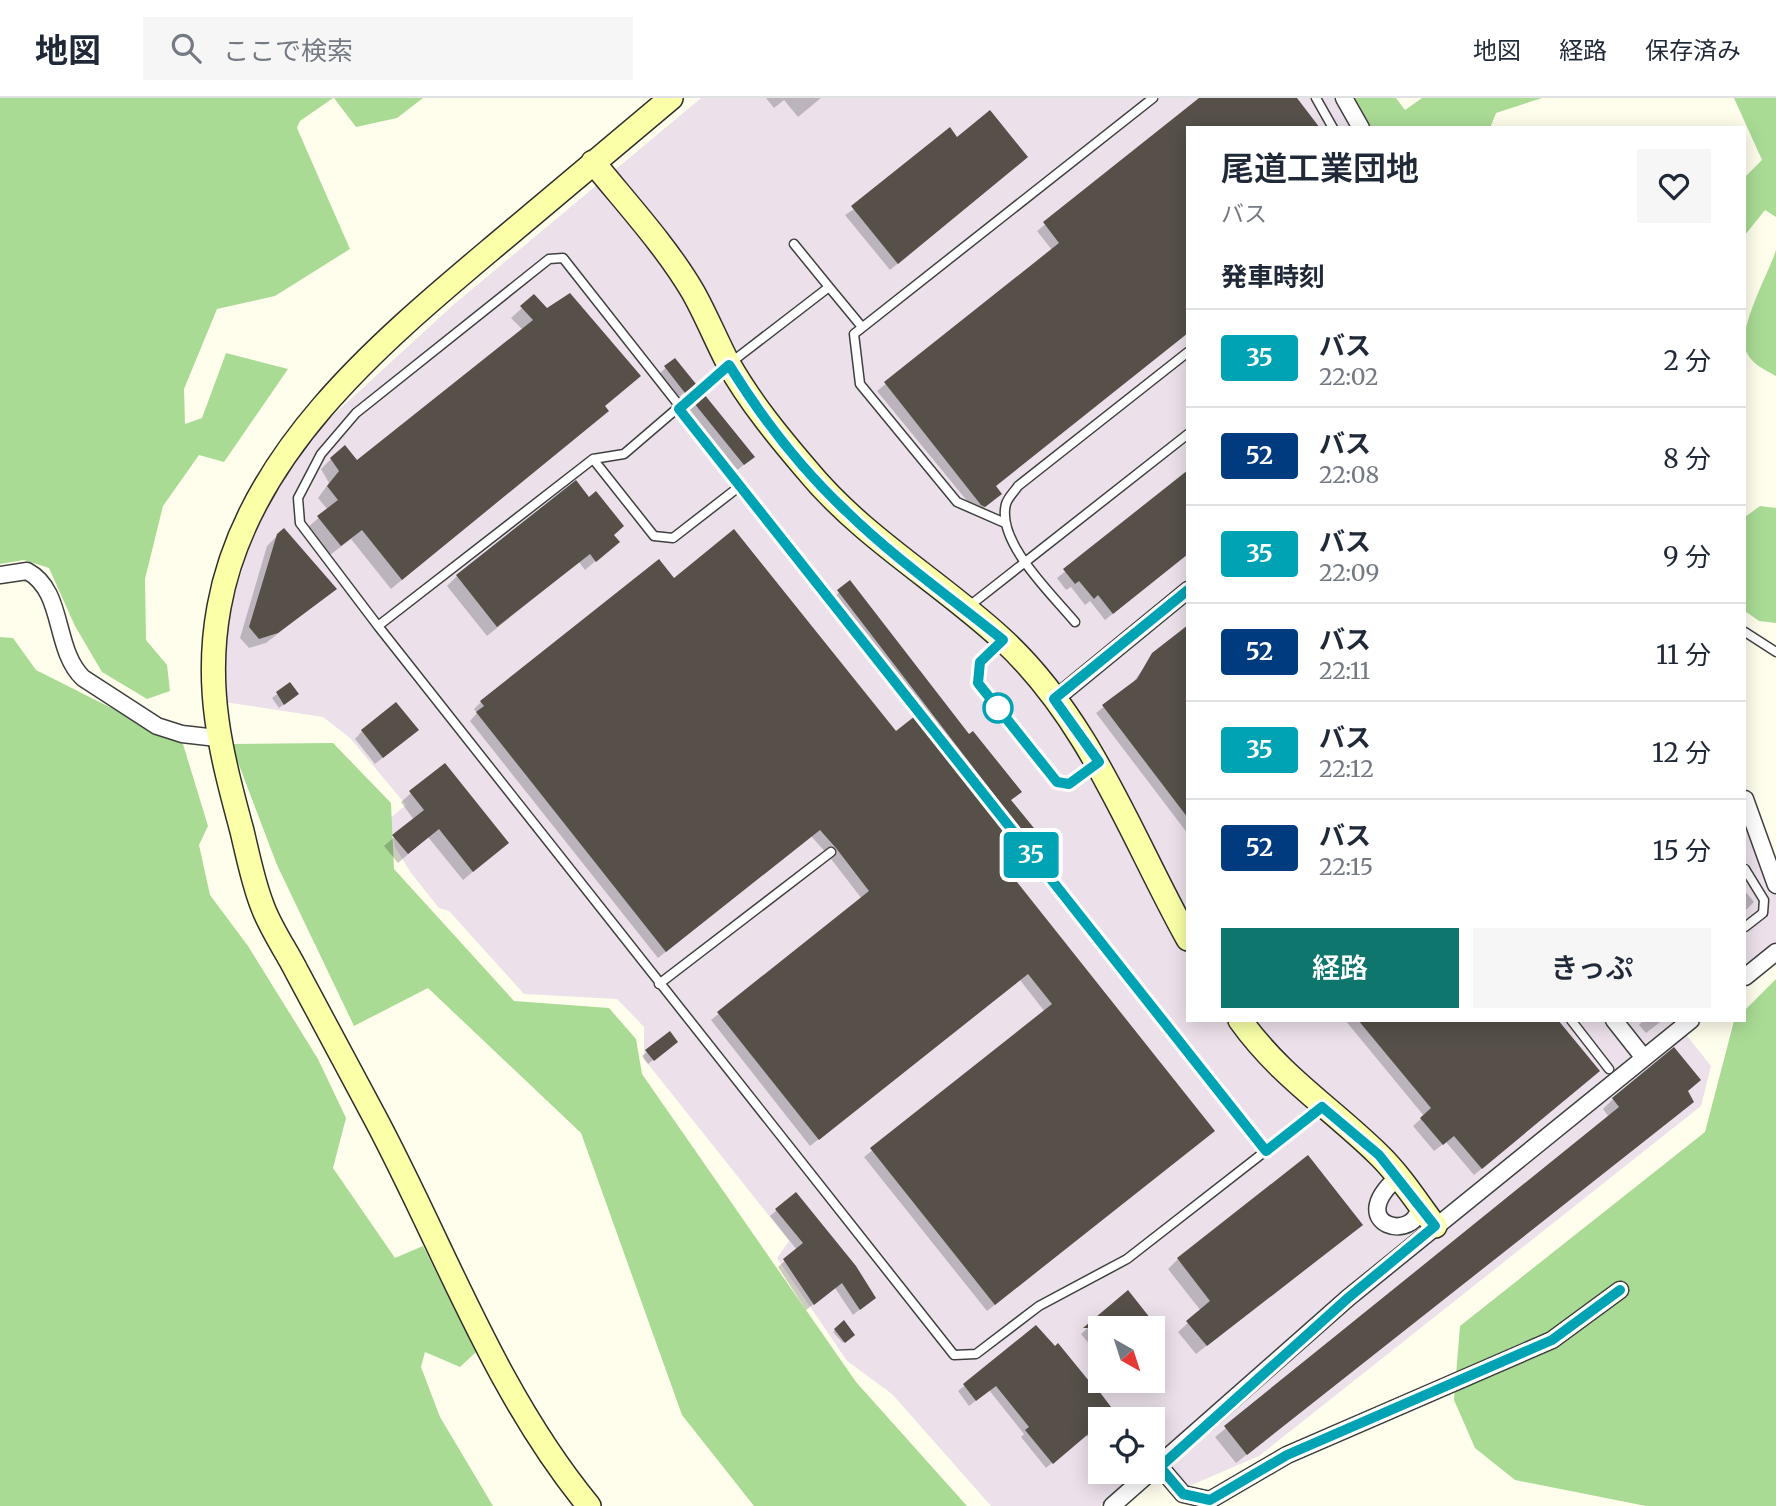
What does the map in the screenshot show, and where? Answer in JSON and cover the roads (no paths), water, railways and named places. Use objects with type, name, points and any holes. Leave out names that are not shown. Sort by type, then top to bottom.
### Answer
[{"type":"street","points":[[589,1506],[540,1439],[491,1352],[400,1164],[262,906],[218,738],[212,699],[212,656],[219,604],[230,566],[253,511],[279,463],[329,400],[410,318],[671,98]]},
{"type":"street","points":[[1344,98],[1360,126]]},
{"type":"street","points":[[593,162],[693,292],[729,365],[758,411],[837,503],[1003,640],[1054,699],[1099,762],[1186,933]]},
{"type":"street","points":[[0,575],[27,571],[44,584],[64,650],[72,668],[83,678],[158,726],[182,734],[218,738]]},
{"type":"street","points":[[1054,699],[1186,592]]},
{"type":"street","points":[[1746,801],[1769,847],[1776,885]]},
{"type":"street","points":[[1746,976],[1776,951]]},
{"type":"street","points":[[1241,1022],[1254,1039],[1322,1107],[1379,1155],[1435,1226]]},
{"type":"street","points":[[1616,1022],[1644,1058]]},
{"type":"street","points":[[1165,1463],[1348,1298],[1689,1022]]},
{"type":"street","points":[[1398,1177],[1378,1197],[1377,1208],[1383,1221],[1395,1227],[1408,1225],[1416,1217],[1419,1204]]},
{"type":"street","points":[[1165,1473],[1183,1494],[1210,1500],[1287,1455],[1552,1340],[1620,1290]]},
{"type":"street","points":[[1112,1506],[1139,1484]]},
{"type":"lane","points":[[1005,523],[957,502],[860,384],[854,334],[1153,98]]},
{"type":"lane","points":[[1316,98],[1332,126]]},
{"type":"lane","points":[[794,244],[862,327]]},
{"type":"lane","points":[[1266,1151],[679,409],[563,258],[549,259],[356,413],[321,454],[298,499],[300,523],[659,984],[954,1355],[976,1354],[1039,1306],[1127,1259],[1266,1151],[1322,1107]]},
{"type":"lane","points":[[378,626],[593,459],[624,454],[729,365],[829,287]]},
{"type":"lane","points":[[1075,622],[1012,543],[1005,523],[1007,502],[1018,486],[1186,354]]},
{"type":"lane","points":[[965,609],[1186,437]]},
{"type":"lane","points":[[593,459],[654,536],[673,537],[740,486]]},
{"type":"lane","points":[[1746,633],[1776,652]]},
{"type":"lane","points":[[1003,640],[980,662],[978,683],[1057,782],[1069,784],[1099,762]]},
{"type":"lane","points":[[659,984],[831,852]]},
{"type":"lane","points":[[1746,871],[1764,900],[1763,913],[1746,926]]},
{"type":"lane","points":[[1573,1022],[1609,1069]]}]
